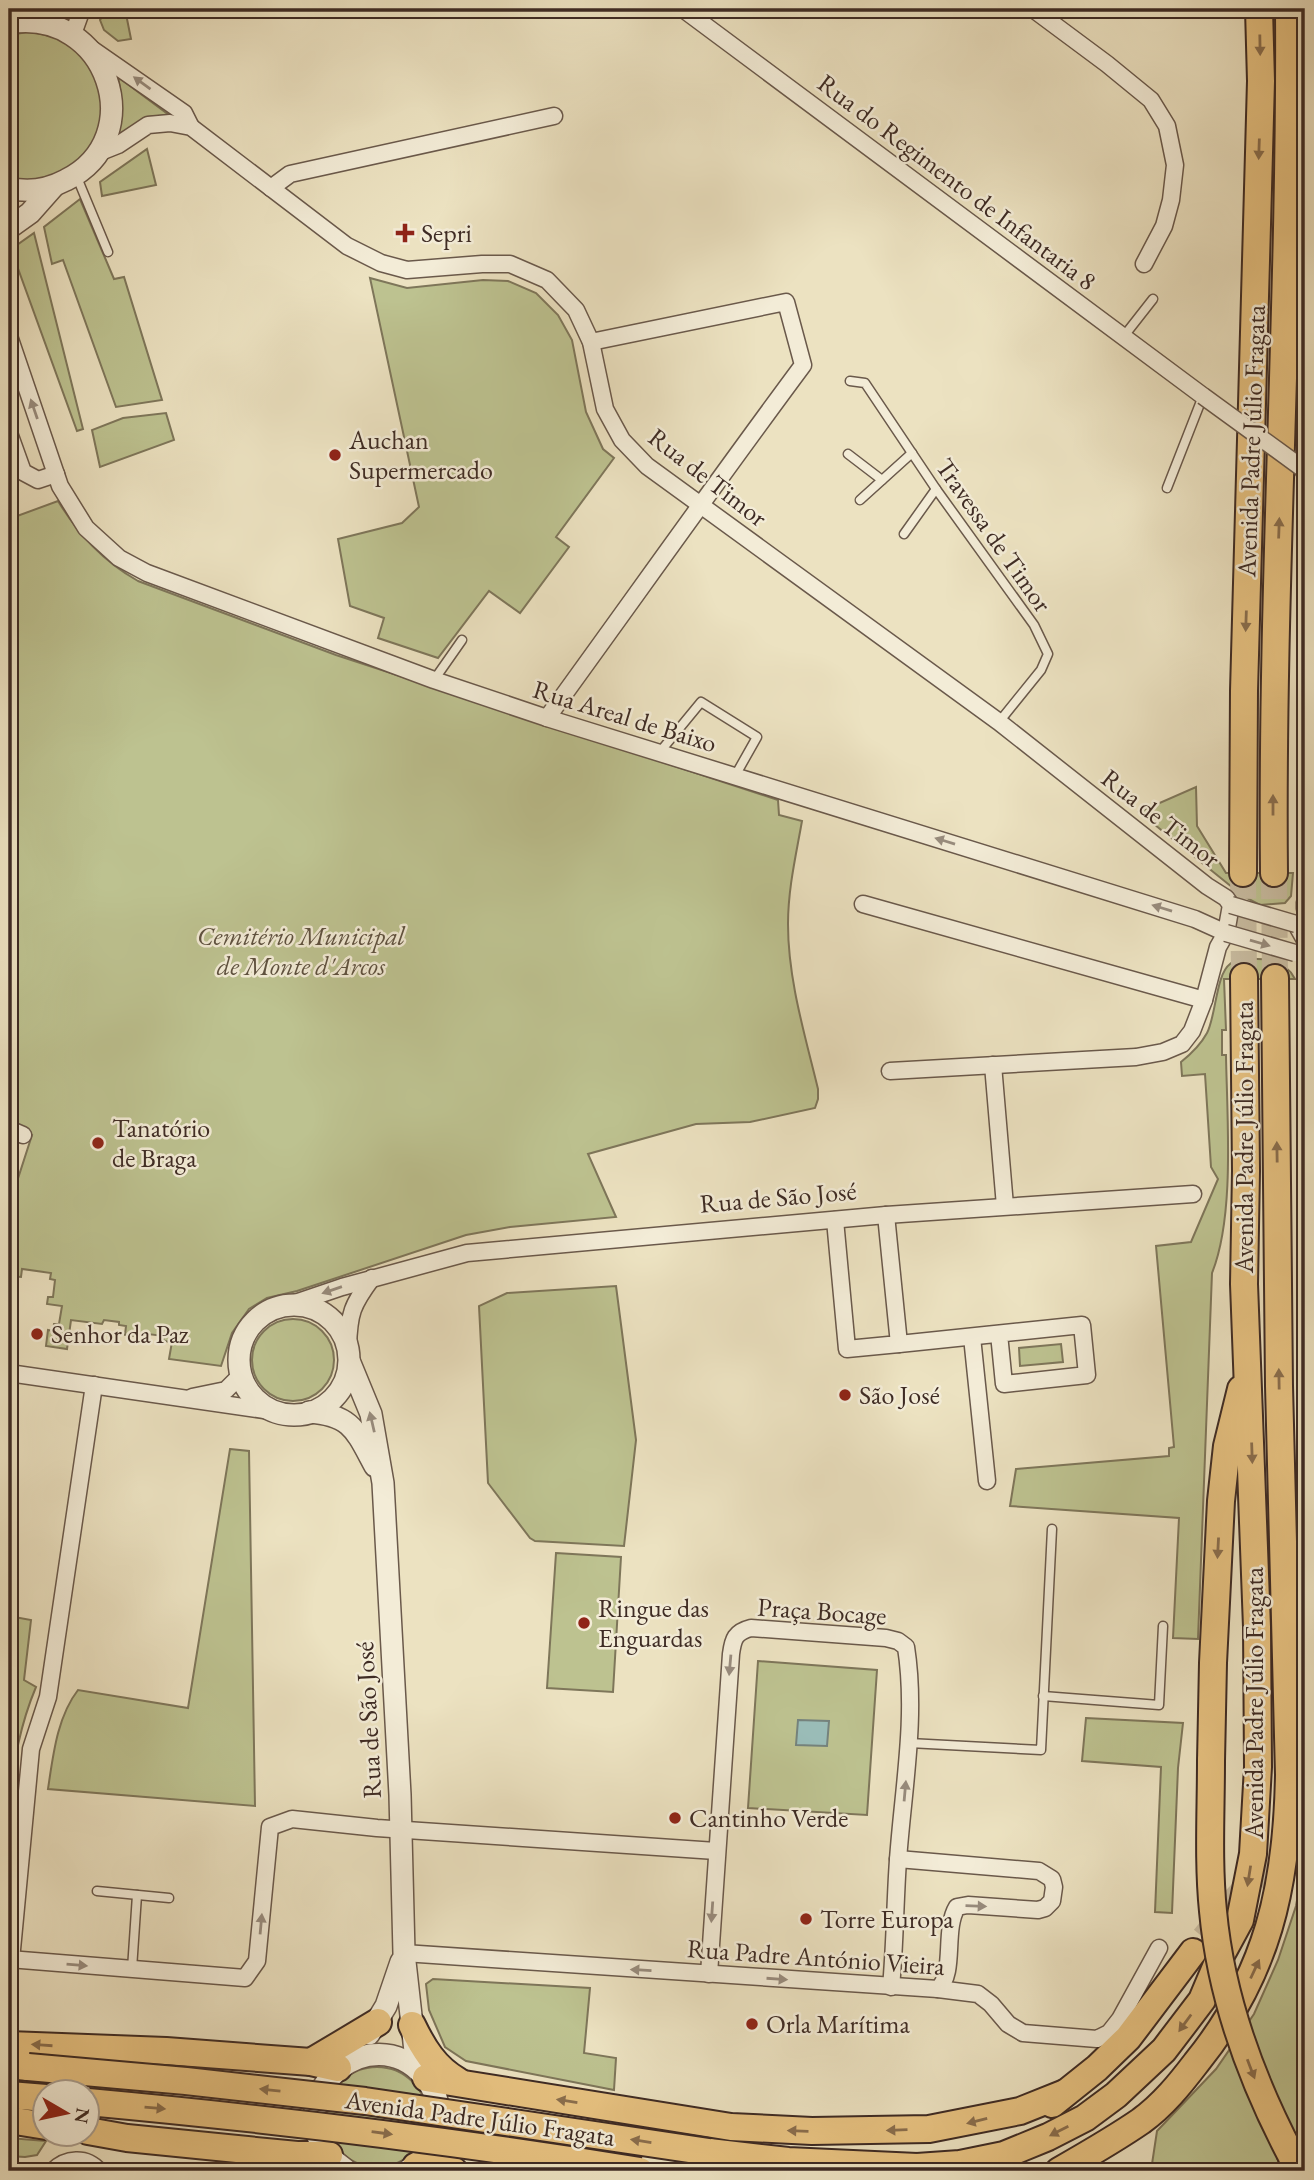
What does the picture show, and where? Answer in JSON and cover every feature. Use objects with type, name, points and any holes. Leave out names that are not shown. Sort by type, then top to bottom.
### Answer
[{"type":"highway","name":"Avenida Padre Júlio Fragata","points":[[1242,873],[1244,691],[1261,81],[1259,9]]},
{"type":"highway","points":[[1289,9],[1290,141]]},
{"type":"highway","points":[[1290,141],[1305,73]]},
{"type":"highway","name":"Avenida Padre Júlio Fragata","points":[[1274,873],[1274,692],[1290,141]]},
{"type":"highway","name":"Avenida Padre Júlio Fragata","points":[[18,2066],[365,2101],[709,2152],[788,2161],[917,2167],[960,2164],[1004,2155],[1085,2118],[1116,2095],[1164,2050],[1202,2000],[1221,1955],[1240,1920],[1253,1854],[1258,1767],[1257,1626],[1244,1284],[1244,977]]},
{"type":"highway","name":"Avenida Padre Júlio Fragata","points":[[1059,2171],[1142,2120],[1172,2093],[1221,2033],[1259,1959],[1276,1907],[1288,1826],[1287,1639],[1279,1386],[1275,978]]},
{"type":"highway","points":[[1248,1361],[1227,1446],[1220,1501],[1213,1663],[1210,1854],[1212,1909],[1217,1952],[1237,2032],[1259,2090],[1296,2163]]},
{"type":"highway","points":[[1287,1639],[1305,1699]]},
{"type":"highway","points":[[917,2167],[937,2154],[1017,2134],[1097,2068],[1128,2038],[1193,1952]]},
{"type":"highway","points":[[311,2062],[378,2022]]},
{"type":"highway","points":[[412,2025],[430,2059],[447,2075],[462,2084]]},
{"type":"highway","points":[[9,2045],[166,2050],[344,2065]]},
{"type":"highway","points":[[422,2073],[462,2084],[731,2127],[813,2131],[942,2127],[1020,2111],[1065,2093]]},
{"type":"highway","name":"Avenida Padre Júlio Fragata","points":[[102,2103],[363,2130],[639,2171]]},
{"type":"highway","points":[[9,2120],[32,2124]]},
{"type":"highway","points":[[102,2134],[297,2155],[331,2166]]},
{"type":"highway","points":[[412,2168],[450,2171]]},
{"type":"street","points":[[9,188],[35,191],[53,187],[76,176],[98,153],[109,128],[112,101],[108,80],[100,62],[74,36],[55,9]]},
{"type":"street","points":[[74,36],[82,9]]},
{"type":"street","name":"Rua do Regimento de Infantaria 8","points":[[682,9],[1203,396],[1304,465]]},
{"type":"street","points":[[1032,9],[1151,100],[1167,126],[1175,165],[1171,200],[1164,226],[1144,264]]},
{"type":"street","points":[[9,23],[37,22],[74,36]]},
{"type":"street","name":"Rua de Timor","points":[[74,36],[184,113],[191,127],[347,246],[381,263],[407,270],[510,264],[547,280],[576,310],[591,342],[605,409],[622,440],[647,466],[999,722],[1207,886],[1226,898],[1231,905]]},
{"type":"street","points":[[271,188],[290,174],[554,116]]},
{"type":"street","points":[[98,153],[118,145],[148,125],[170,123],[191,127]]},
{"type":"street","points":[[9,228],[30,213],[53,187]]},
{"type":"street","points":[[547,718],[717,480],[803,365],[786,302],[591,342]]},
{"type":"street","name":"Rua Areal de Baixo","points":[[9,337],[60,486],[86,528],[119,558],[147,573],[434,680],[547,718],[1195,919],[1226,933],[1300,949]]},
{"type":"street","points":[[9,433],[23,472],[38,480],[56,474]]},
{"type":"street","points":[[1305,902],[1305,909]]},
{"type":"street","points":[[863,904],[1203,1000]]},
{"type":"street","points":[[890,1070],[1136,1057],[1164,1052],[1182,1044],[1192,1031],[1218,947],[1226,933],[1231,905],[1296,924],[1305,940]]},
{"type":"street","points":[[993,1065],[1005,1206]]},
{"type":"street","name":"Rua de São José","points":[[292,1304],[372,1278],[467,1253],[886,1215],[1193,1194]]},
{"type":"street","points":[[886,1215],[899,1344]]},
{"type":"street","points":[[835,1220],[848,1349],[1082,1325],[1087,1375],[1003,1384],[999,1334]]},
{"type":"street","name":"Rua de São José","points":[[372,1278],[355,1302],[349,1322],[349,1355],[371,1414],[383,1483],[401,1829],[404,1953],[412,2025],[422,2073],[436,2095],[439,2114],[437,2133],[429,2151],[412,2168]]},
{"type":"street","points":[[9,1373],[296,1415],[309,1412],[332,1400],[346,1378],[349,1355],[342,1333],[327,1316],[307,1306],[292,1304],[268,1311],[249,1328],[240,1352],[241,1375],[254,1398],[271,1411]]},
{"type":"street","points":[[972,1337],[987,1482]]},
{"type":"street","points":[[183,1399],[226,1390],[241,1375]]},
{"type":"street","points":[[94,1385],[48,1697],[32,1749],[10,1959],[245,1979],[257,1961],[270,1827],[292,1819],[716,1851]]},
{"type":"street","name":"Rua de São José","points":[[309,1412],[331,1414],[352,1425],[383,1483]]},
{"type":"street","name":"Praça Bocage","points":[[709,1974],[731,1654],[733,1639],[741,1630],[751,1628],[898,1641],[906,1647],[909,1742],[898,1859],[891,1987]]},
{"type":"street","points":[[898,1859],[1039,1871],[1052,1879],[1052,1901],[1045,1908],[1038,1910],[968,1905],[957,1907],[950,1918],[946,1978],[938,1989]]},
{"type":"street","name":"Rua Padre António Vieira","points":[[404,1953],[938,1989],[978,1994],[991,2004],[1008,2024],[1023,2033],[1097,2039],[1109,2033],[1120,2019],[1159,1948]]},
{"type":"street","name":"Rua de São José","points":[[331,2166],[316,2126],[320,2094],[327,2080],[344,2065],[378,2022],[393,1989],[404,1953]]},
{"type":"street","points":[[344,2065],[360,2057],[384,2055],[407,2062],[422,2073]]},
{"type":"street","points":[[53,2171],[68,2161],[82,2160],[99,2171]]},
{"type":"lane","points":[[76,176],[94,213],[108,252]]},
{"type":"lane","points":[[1124,336],[1153,299]]},
{"type":"lane","name":"Travessa de Timor","points":[[850,381],[865,383],[936,489],[1034,625],[1048,654],[1041,670],[999,722]]},
{"type":"lane","points":[[1167,488],[1203,396]]},
{"type":"lane","points":[[860,500],[912,453]]},
{"type":"lane","points":[[848,454],[882,480]]},
{"type":"lane","points":[[904,534],[936,489]]},
{"type":"lane","points":[[434,680],[462,640]]},
{"type":"lane","points":[[659,753],[701,702],[757,737],[735,776]]},
{"type":"lane","points":[[909,1742],[1041,1750],[1052,1529]]},
{"type":"lane","points":[[1043,1696],[1158,1705],[1163,1626]]},
{"type":"lane","points":[[97,1891],[169,1898]]},
{"type":"lane","points":[[132,1969],[137,1895]]},
{"type":"green space","points":[[125,9],[131,39],[118,41],[104,30],[100,20],[105,13]]},
{"type":"green space","points":[[28,32],[52,36],[63,41],[73,47],[92,68],[101,92],[102,115],[95,138],[81,157],[62,172],[38,179],[9,179],[9,35]]},
{"type":"green space","points":[[118,77],[169,115],[147,117],[118,135],[121,92]]},
{"type":"green space","points":[[147,149],[156,185],[102,196],[100,182]]},
{"type":"green space","points":[[80,199],[114,279],[124,277],[162,400],[116,407],[63,260],[52,264],[44,227]]},
{"type":"green space","points":[[34,233],[83,429],[77,431],[12,252]]},
{"type":"green space","points":[[370,278],[407,288],[483,280],[508,281],[536,293],[558,315],[572,340],[586,412],[603,449],[614,458],[556,537],[569,547],[520,613],[489,591],[438,658],[378,638],[384,618],[350,606],[338,539],[402,523],[419,507]]},
{"type":"green space","points":[[166,413],[174,440],[100,467],[92,430],[123,418]]},
{"type":"green space","name":"Cemitério Municipal de Monte d'Arcos","points":[[58,501],[74,525],[93,546],[114,565],[138,581],[336,655],[778,800],[779,815],[802,821],[789,898],[788,924],[798,1007],[818,1089],[815,1108],[750,1122],[696,1124],[588,1154],[616,1217],[510,1227],[466,1235],[297,1291],[267,1298],[249,1309],[232,1333],[221,1366],[169,1359],[172,1342],[163,1341],[164,1336],[148,1334],[147,1338],[125,1335],[126,1326],[104,1320],[102,1324],[71,1320],[67,1349],[46,1346],[48,1330],[53,1331],[54,1324],[59,1324],[62,1306],[47,1304],[48,1297],[53,1297],[55,1280],[50,1279],[51,1273],[22,1269],[21,1277],[10,1276],[9,1282],[9,1199],[11,1200],[32,1135],[9,1124],[9,519]]},
{"type":"green space","points":[[1196,787],[1197,826],[1226,873],[1293,873],[1291,896],[1285,903],[1260,905],[1243,896],[1139,812]]},
{"type":"green space","points":[[1240,959],[1272,960],[1285,966],[1295,979],[1224,979],[1226,1030],[1222,1030],[1222,1055],[1226,1055],[1227,1196],[1219,1250],[1212,1273],[1198,1639],[1173,1638],[1179,1518],[1010,1506],[1016,1469],[1169,1456],[1169,1448],[1174,1447],[1156,1246],[1191,1242],[1218,1179],[1211,1167],[1205,1074],[1182,1076],[1181,1062],[1196,1049],[1207,1033],[1225,969]]},
{"type":"green space","points":[[616,1286],[636,1440],[624,1546],[535,1541],[488,1483],[479,1306],[507,1293]]},
{"type":"green space","points":[[285,1319],[301,1319],[316,1326],[327,1337],[334,1352],[331,1376],[322,1389],[301,1401],[285,1401],[270,1394],[259,1383],[252,1368],[252,1352],[259,1337],[270,1326]]},
{"type":"green space","points":[[1061,1344],[1063,1362],[1020,1366],[1019,1348]]},
{"type":"green space","points":[[230,1449],[249,1451],[255,1806],[48,1789],[61,1724],[78,1690],[188,1708]]},
{"type":"green space","name":"Ringue das Enguardas","points":[[556,1553],[621,1557],[613,1692],[547,1688]]},
{"type":"green space","points":[[9,1616],[31,1620],[24,1680],[36,1687],[18,1743],[9,1802]]},
{"type":"green space","points":[[758,1661],[877,1670],[867,1815],[748,1808]]},
{"type":"green space","points":[[1086,1718],[1183,1723],[1178,1768],[1172,1913],[1155,1912],[1161,1767],[1082,1761]]},
{"type":"green space","points":[[1305,1830],[1305,2148],[1277,2163],[1282,2171],[1183,2171],[1152,2164],[1157,2131],[1216,2069],[1254,2014],[1278,1960],[1296,1906]]},
{"type":"green space","points":[[433,1979],[590,1988],[584,2053],[616,2058],[614,2090],[466,2061],[445,2047],[429,2010],[426,1984]]},
{"type":"green space","points":[[377,2067],[396,2071],[413,2081],[423,2098],[427,2117],[423,2136],[413,2153],[396,2163],[377,2167],[358,2163],[341,2153],[331,2136],[327,2117],[331,2098],[341,2081],[358,2071]]},
{"type":"green space","points":[[9,2138],[32,2140],[32,2148],[42,2148],[37,2155],[9,2156]]},
{"type":"water","points":[[798,1720],[829,1721],[827,1746],[796,1745]]},
{"type":"tunnel","points":[[1243,873],[1244,977]]},
{"type":"tunnel","points":[[1274,873],[1275,978]]},
{"type":"tunnel","points":[[1204,1938],[1235,1899],[1260,1877],[1289,1864],[1305,1863]]},
{"type":"place","name":"Sepri","points":[[405,233]]},
{"type":"place","name":"Auchan Supermercado","points":[[335,455]]},
{"type":"place","name":"Tanatório de Braga","points":[[98,1143]]},
{"type":"place","name":"Senhor da Paz","points":[[37,1334]]},
{"type":"place","name":"São José","points":[[845,1395]]},
{"type":"place","name":"Ringue das Enguardas","points":[[584,1623]]},
{"type":"place","name":"Cantinho Verde","points":[[675,1818]]},
{"type":"place","name":"Torre Europa","points":[[806,1919]]},
{"type":"place","name":"Orla Marítima","points":[[752,2024]]}]
